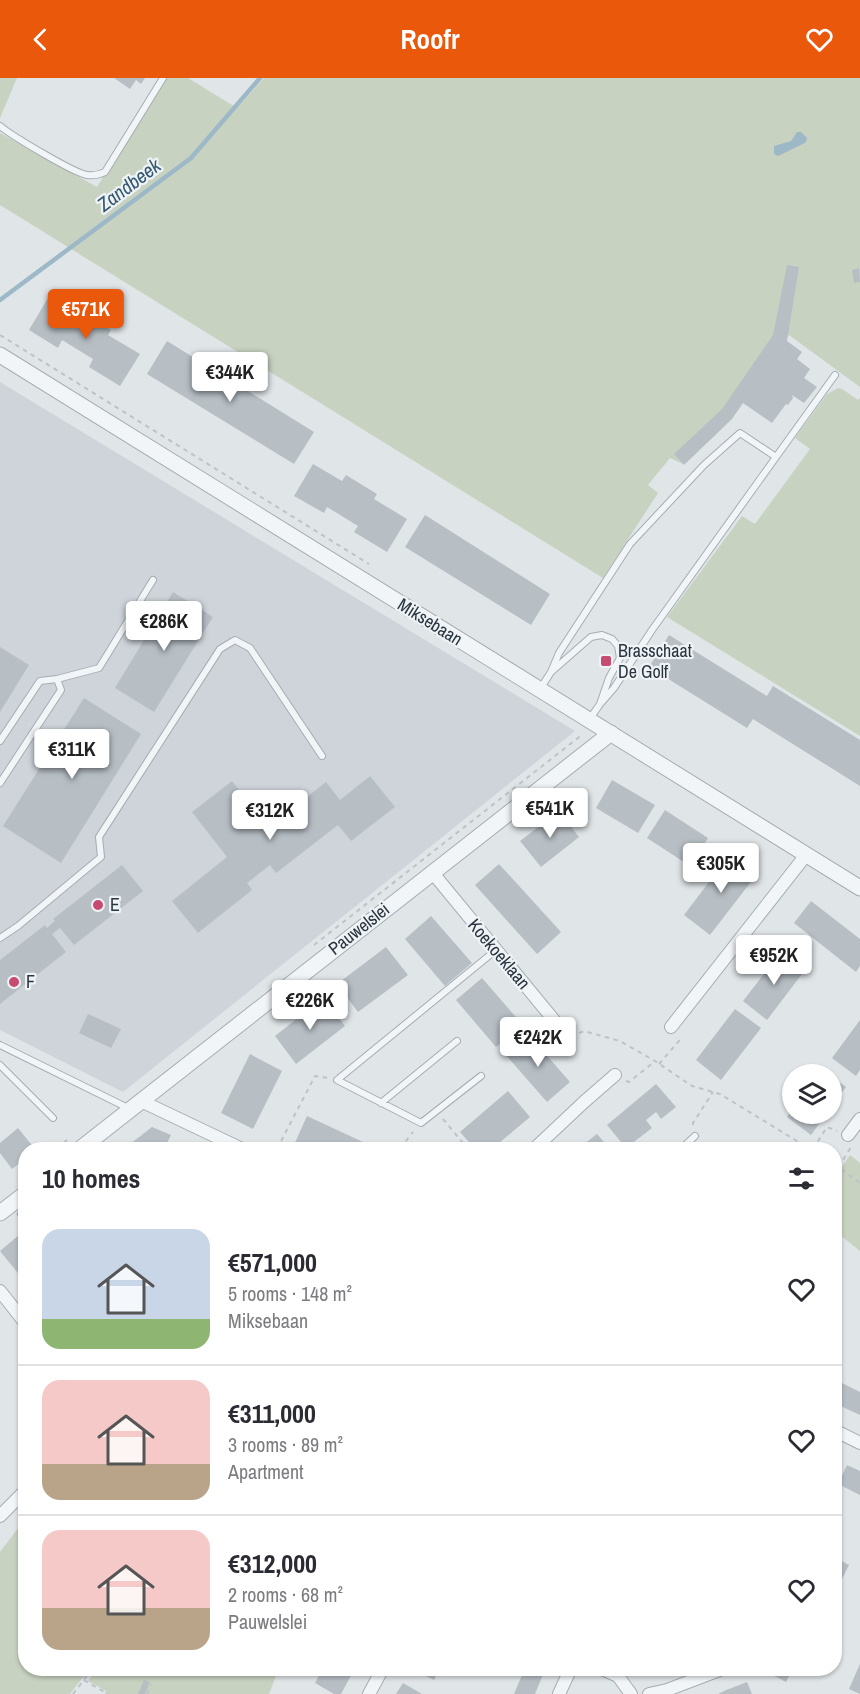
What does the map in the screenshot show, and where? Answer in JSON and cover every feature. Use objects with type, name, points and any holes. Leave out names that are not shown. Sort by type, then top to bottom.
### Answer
[{"type":"street","name":"Miksebaan","points":[[0,355],[860,888]]},
{"type":"street","name":"Pauwelslei","points":[[89,1142],[611,734]]},
{"type":"street","points":[[671,1027],[806,855]]},
{"type":"street","name":"Koekoeklaan","points":[[432,872],[567,1036]]},
{"type":"street","points":[[541,1142],[615,1075]]},
{"type":"street","points":[[136,1105],[225,1142]]},
{"type":"street","points":[[848,1136],[860,1119]]},
{"type":"street","points":[[0,1213],[18,1199]]},
{"type":"street","points":[[0,1291],[18,1314]]},
{"type":"street","points":[[842,1434],[860,1443]]},
{"type":"street","points":[[0,1516],[18,1498]]},
{"type":"street","points":[[369,1694],[379,1676]]},
{"type":"street","points":[[559,1694],[567,1676]]},
{"type":"street","points":[[618,1676],[631,1694]]},
{"type":"street","points":[[649,1694],[667,1690],[703,1676]]},
{"type":"lane","points":[[0,126],[84,175],[99,176],[105,172],[163,78]]},
{"type":"lane","points":[[590,720],[835,375]]},
{"type":"lane","points":[[540,690],[559,652],[630,544],[704,465],[740,433],[776,457]]},
{"type":"lane","points":[[0,741],[40,681],[99,668],[153,580]]},
{"type":"lane","points":[[551,672],[591,637],[602,635],[612,639],[618,646],[620,658],[609,678],[600,704]]},
{"type":"lane","points":[[0,938],[18,926],[101,857],[99,837],[220,649],[235,640],[250,648],[322,756]]},
{"type":"lane","points":[[0,783],[62,690],[57,679]]},
{"type":"lane","points":[[481,1076],[421,1124],[337,1080],[496,950]]},
{"type":"lane","points":[[381,1103],[457,1041]]},
{"type":"lane","points":[[0,1045],[136,1105]]},
{"type":"lane","points":[[0,1065],[53,1118]]},
{"type":"lane","points":[[689,1142],[696,1136]]},
{"type":"path","points":[[659,1064],[680,1041],[671,1027]]},
{"type":"path","points":[[567,1036],[584,1031],[620,1041],[692,1086],[720,1094],[799,1142]]},
{"type":"path","points":[[615,1075],[629,1082],[655,1061]]},
{"type":"path","points":[[281,1142],[315,1076],[337,1080]]},
{"type":"path","points":[[696,1136],[693,1123],[712,1092]]},
{"type":"path","points":[[437,1111],[462,1142]]},
{"type":"path","points":[[405,1142],[421,1124]]},
{"type":"path","points":[[816,1142],[827,1127],[848,1136],[852,1149],[842,1163]]},
{"type":"path","points":[[842,1169],[860,1183]]},
{"type":"path","points":[[73,1694],[87,1676]]},
{"type":"path","points":[[84,1680],[108,1694]]},
{"type":"path","points":[[147,1694],[151,1684]]},
{"type":"shaded area","points":[[0,382],[575,731],[123,1092],[0,1030]]},
{"type":"green space","points":[[0,78],[17,78],[0,118]]},
{"type":"green space","points":[[163,78],[188,78],[237,108],[264,78],[860,78],[860,387],[789,335],[731,418],[683,464],[670,458],[648,485],[658,493],[603,578],[0,205],[0,133],[97,187]]},
{"type":"green space","points":[[838,388],[858,400],[860,398],[860,736],[667,617],[742,516],[755,524],[810,449],[795,438],[827,394]]},
{"type":"green space","points":[[850,1155],[860,1163],[860,1251],[842,1236],[842,1166]]},
{"type":"green space","points":[[18,1528],[18,1676],[84,1676],[70,1694],[0,1694],[0,1552]]},
{"type":"green space","points":[[92,1676],[276,1676],[269,1694],[105,1694],[106,1691],[88,1681]]},
{"type":"water","points":[[797,132],[801,132],[807,138],[806,142],[778,156],[774,154],[774,146],[791,141]]},
{"type":"building","points":[[114,78],[145,78],[141,84],[136,80],[130,89]]},
{"type":"building","points":[[787,265],[799,267],[787,341],[802,352],[797,359],[810,369],[804,378],[817,387],[804,403],[792,395],[793,398],[788,405],[786,404],[772,423],[743,403],[732,419],[684,465],[674,454],[722,409],[773,335]]},
{"type":"building","points":[[859,268],[860,282],[854,283],[852,270]]},
{"type":"building","points":[[48,298],[77,316],[80,311],[111,330],[108,335],[140,354],[120,386],[89,367],[93,359],[62,340],[58,348],[29,330]]},
{"type":"building","points":[[167,341],[314,432],[294,464],[147,374]]},
{"type":"building","points":[[313,464],[342,481],[346,475],[377,494],[374,499],[407,519],[387,552],[354,532],[358,526],[327,507],[324,513],[294,496]]},
{"type":"building","points":[[425,515],[550,594],[531,625],[405,547]]},
{"type":"building","points":[[173,592],[213,617],[154,712],[115,688]]},
{"type":"building","points":[[669,635],[767,696],[773,686],[860,740],[860,786],[753,719],[747,728],[649,667]]},
{"type":"building","points":[[0,647],[29,665],[0,712]]},
{"type":"building","points":[[84,698],[141,734],[61,863],[3,826]]},
{"type":"building","points":[[370,776],[395,807],[351,841],[338,825],[276,873],[270,865],[247,883],[252,890],[198,933],[172,901],[227,857],[192,812],[232,781],[268,827],[326,782],[340,800]]},
{"type":"building","points":[[612,780],[655,805],[638,833],[596,808]]},
{"type":"building","points":[[665,810],[708,838],[690,866],[647,838]]},
{"type":"building","points":[[559,811],[579,837],[541,867],[520,841]]},
{"type":"building","points":[[731,853],[757,874],[710,935],[684,915]]},
{"type":"building","points":[[499,864],[561,932],[537,954],[475,885]]},
{"type":"building","points":[[122,865],[143,891],[74,945],[60,928],[52,934],[66,952],[0,1004],[0,960],[45,925],[47,928],[55,921],[53,919]]},
{"type":"building","points":[[811,901],[860,939],[860,966],[856,972],[794,923]]},
{"type":"building","points":[[431,916],[472,963],[445,986],[405,939]]},
{"type":"building","points":[[386,947],[408,975],[358,1012],[337,984]]},
{"type":"building","points":[[781,952],[805,970],[767,1020],[743,1001]]},
{"type":"building","points":[[482,978],[522,1024],[496,1047],[456,1000]]},
{"type":"building","points":[[323,998],[345,1026],[296,1064],[275,1036]]},
{"type":"building","points":[[735,1009],[761,1028],[721,1080],[696,1060]]},
{"type":"building","points":[[88,1014],[121,1029],[111,1048],[79,1033]]},
{"type":"building","points":[[860,1020],[860,1070],[856,1076],[832,1058]]},
{"type":"building","points":[[528,1034],[570,1082],[547,1102],[505,1054]]},
{"type":"building","points":[[250,1054],[282,1071],[253,1129],[221,1113]]},
{"type":"building","points":[[656,1084],[676,1107],[661,1119],[656,1112],[646,1120],[652,1128],[634,1142],[621,1142],[607,1125]]},
{"type":"building","points":[[508,1091],[530,1117],[500,1142],[469,1142],[460,1132]]},
{"type":"building","points":[[307,1116],[363,1142],[295,1142]]},
{"type":"building","points":[[796,1124],[819,1124],[811,1135]]},
{"type":"building","points":[[152,1127],[171,1135],[168,1142],[133,1142]]},
{"type":"building","points":[[18,1128],[29,1142],[18,1142],[18,1164],[12,1169],[0,1153],[0,1143]]},
{"type":"building","points":[[597,1134],[604,1142],[587,1142]]},
{"type":"building","points":[[18,1236],[18,1273],[0,1251]]},
{"type":"building","points":[[842,1383],[860,1392],[860,1415],[842,1407]]},
{"type":"building","points":[[847,1465],[860,1471],[860,1495],[842,1486],[842,1476]]},
{"type":"building","points":[[842,1561],[849,1565],[842,1579]]},
{"type":"building","points":[[860,1664],[860,1694],[849,1689]]},
{"type":"building","points":[[319,1676],[351,1676],[341,1694],[334,1694],[315,1683]]},
{"type":"building","points":[[522,1676],[542,1676],[535,1694],[514,1694]]},
{"type":"building","points":[[775,1676],[789,1676],[786,1682]]},
{"type":"building","points":[[144,1680],[150,1682],[145,1694],[138,1694]]},
{"type":"building","points":[[747,1682],[752,1694],[718,1694],[724,1691]]},
{"type":"building","points":[[403,1683],[422,1694],[396,1694]]},
{"type":"waterway","name":"Zandbeek","points":[[0,300],[191,158],[260,78]]},
{"type":"place","name":"Brasschaat De Golf","points":[[606,661]]},
{"type":"place","name":"E","points":[[98,905]]},
{"type":"place","name":"F","points":[[14,982]]}]
